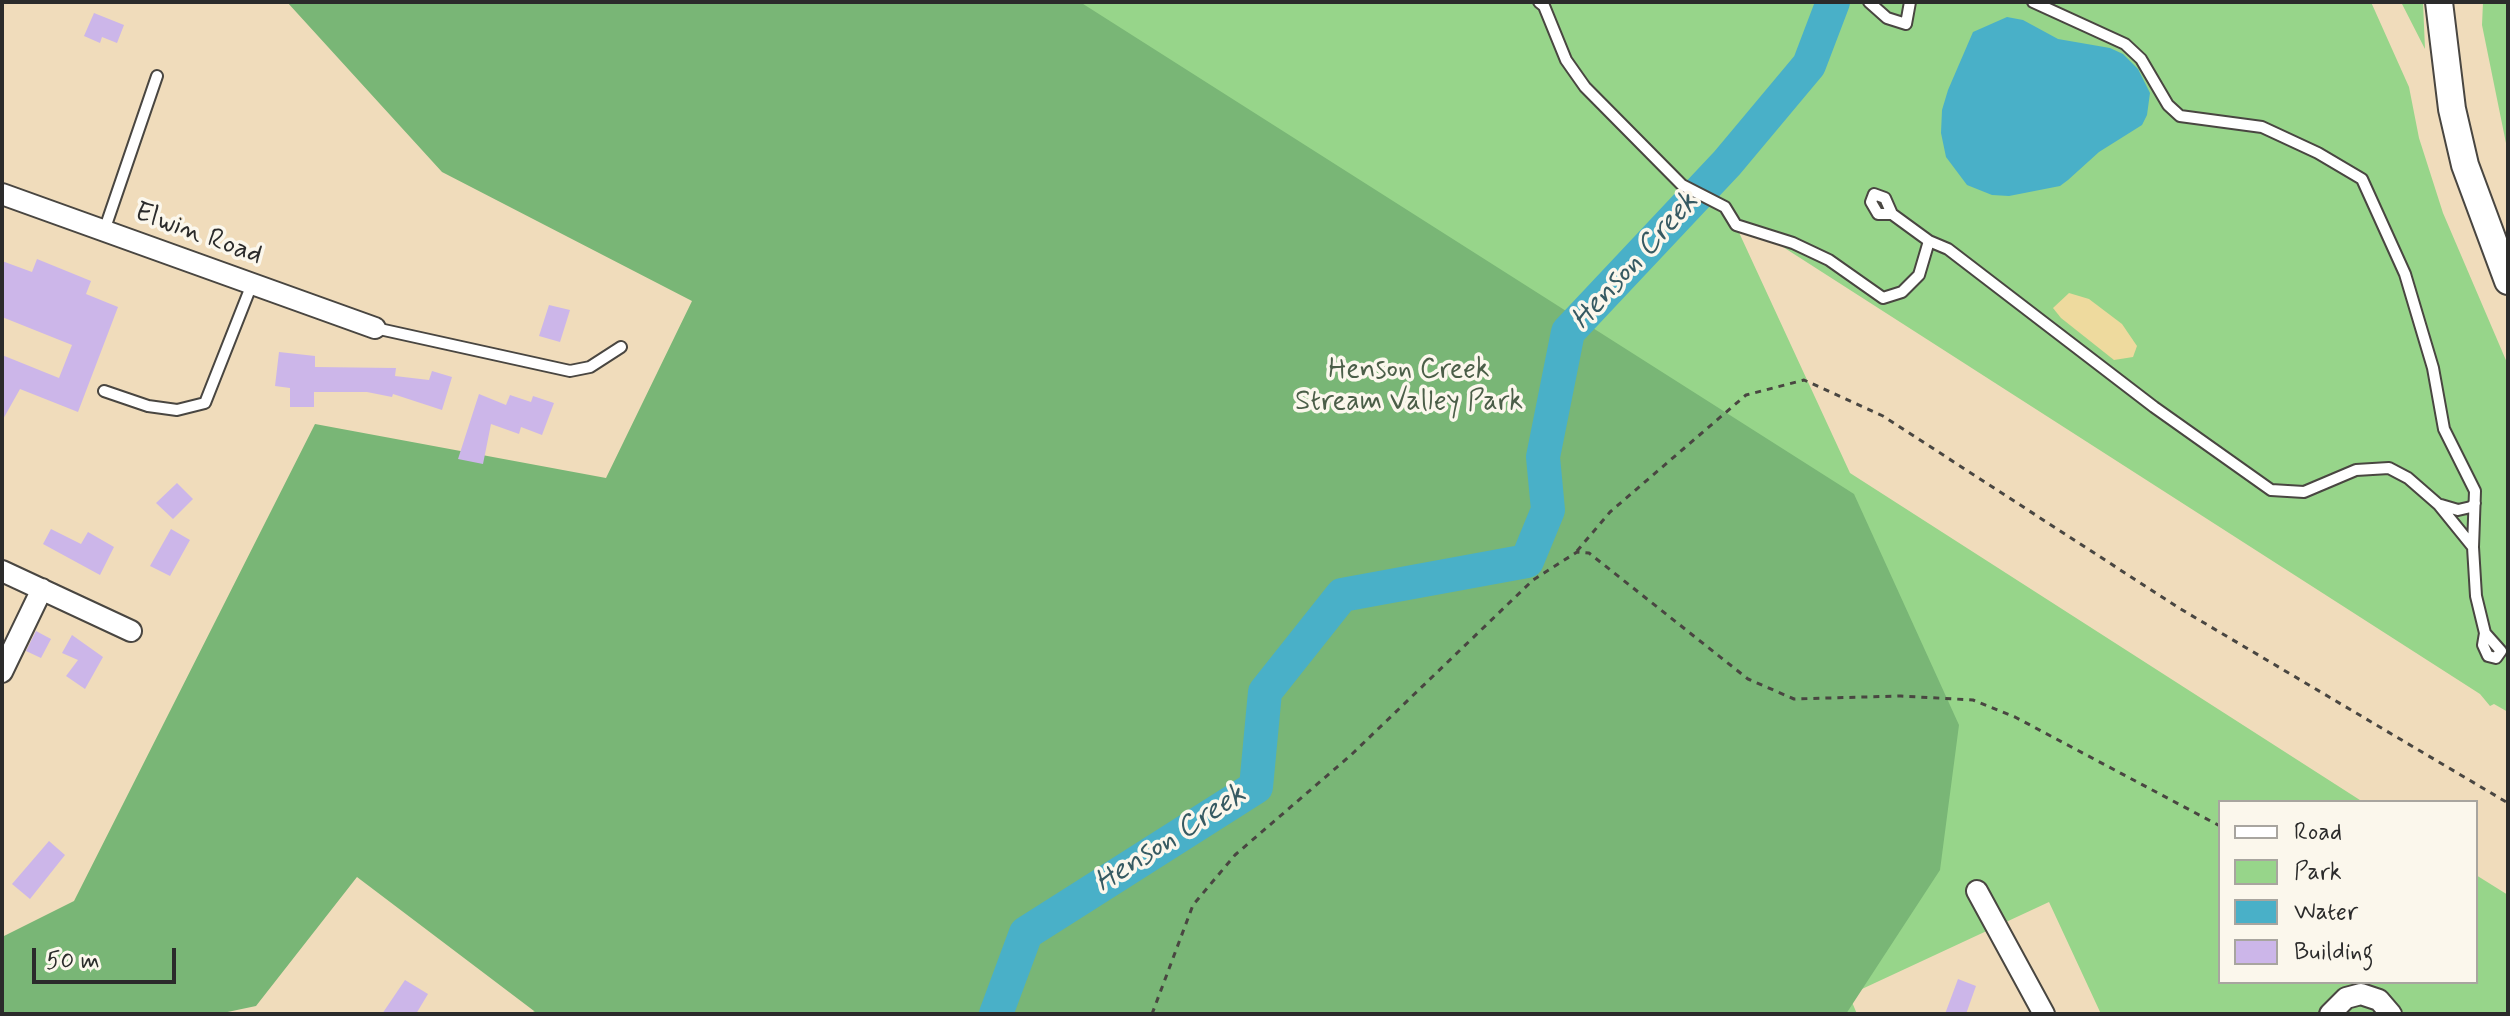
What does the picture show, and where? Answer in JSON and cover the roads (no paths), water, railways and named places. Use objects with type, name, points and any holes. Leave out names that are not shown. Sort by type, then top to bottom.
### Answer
[{"type":"street","points":[[2439,2],[2452,109],[2462,153],[2479,211],[2508,281]]},
{"type":"street","name":"Elwin Road","points":[[3,197],[375,328]]},
{"type":"street","points":[[2,571],[131,631]]},
{"type":"street","points":[[2,672],[42,589]]},
{"type":"street","points":[[1977,891],[2044,1014]]},
{"type":"street","points":[[2330,1014],[2346,998],[2361,994],[2379,1000],[2391,1014]]},
{"type":"lane","points":[[1539,2],[1544,6],[1566,60],[1585,87],[1682,185],[1725,207],[1736,225],[1815,253],[1883,298],[1902,292],[1919,275],[1929,241]]},
{"type":"lane","points":[[1869,2],[1887,18],[1906,24],[1910,2]]},
{"type":"lane","points":[[2033,2],[2125,44],[2141,59],[2168,105],[2180,116],[2262,127],[2362,179],[2405,274],[2433,368],[2444,429],[2472,480],[2476,596],[2485,633]]},
{"type":"lane","points":[[104,231],[157,76]]},
{"type":"lane","points":[[1892,214],[1929,241],[1948,249],[2154,407],[2271,490],[2304,492],[2356,470],[2377,467],[2398,471],[2439,505],[2473,547]]},
{"type":"lane","points":[[104,391],[148,406],[177,410],[205,403],[252,284]]},
{"type":"lane","points":[[375,328],[570,371],[590,367],[621,347]]},
{"type":"lane","points":[[2439,505],[2458,510],[2475,503]]},
{"type":"water","points":[[2007,17],[2023,20],[2058,39],[2110,48],[2123,54],[2138,69],[2150,93],[2147,115],[2142,125],[2099,152],[2060,186],[2009,196],[1992,195],[1967,185],[1946,157],[1941,133],[1942,110],[1948,90],[1973,32]]},
{"type":"waterway","name":"Henson Creek","points":[[996,1014],[1026,933],[1256,787],[1265,692],[1342,595],[1527,561],[1548,510],[1543,457],[1568,332],[1727,163],[1809,65],[1833,2]]},
{"type":"park label","name":"Henson Creek Stream Valley Park","points":[[1409,387]]}]
